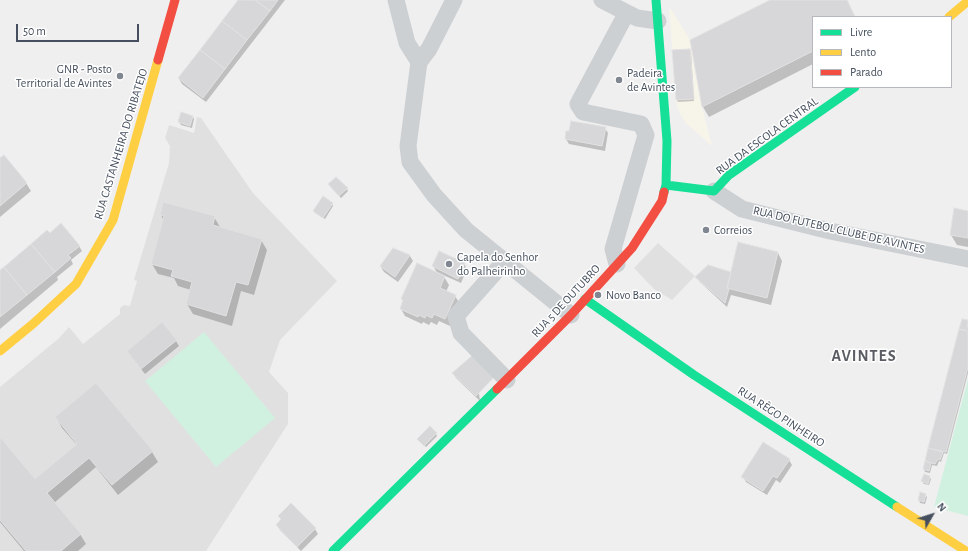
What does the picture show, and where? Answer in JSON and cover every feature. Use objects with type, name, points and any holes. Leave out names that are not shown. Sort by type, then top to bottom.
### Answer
[{"type":"street","name":"RUA CASTANHEIRA DO RIBATEJO","points":[[0,351],[34,323],[76,284],[114,220],[175,0]]},
{"type":"street","points":[[396,0],[407,43],[419,62]]},
{"type":"street","points":[[454,0],[429,49],[419,62],[408,146],[410,162],[434,195],[466,230],[571,314]]},
{"type":"street","points":[[602,0],[626,14],[637,18],[658,21]]},
{"type":"street","name":"RUA 5 DE OUTUBRO","points":[[333,551],[437,450],[571,314],[632,248],[662,201],[666,185],[666,121],[656,0]]},
{"type":"street","points":[[950,16],[968,1]]},
{"type":"street","points":[[617,264],[613,249],[646,135],[641,124],[583,112],[578,104],[626,14]]},
{"type":"street","name":"RUA DA ESCOLA CENTRAL","points":[[666,185],[714,191],[729,175],[854,88]]},
{"type":"street","name":"RUA DO FUTEBOL CLUBE DE AVINTES","points":[[714,191],[742,208],[830,231],[968,259]]},
{"type":"street","points":[[505,261],[456,316],[461,334],[507,380]]},
{"type":"street","name":"RUA RÊGO PINHEIRO","points":[[585,299],[694,375],[966,551]]},
{"type":"shaded area","points":[[671,9],[690,40],[702,107],[712,146],[686,123],[677,106],[669,10]]},
{"type":"shaded area","points":[[197,117],[201,118],[253,193],[337,281],[280,340],[269,372],[288,393],[288,424],[206,551],[0,551],[0,387],[58,339],[69,327],[83,344],[120,314],[120,308],[124,305],[130,306],[137,281],[134,280],[169,163],[170,146],[165,138],[169,125],[194,133]]},
{"type":"shaded area","points":[[658,243],[695,276],[672,300],[654,289],[634,268]]},
{"type":"green space","points":[[204,332],[275,418],[216,467],[145,381]]},
{"type":"green space","points":[[968,379],[968,516],[934,507]]},
{"type":"building","points":[[238,0],[255,0],[270,11],[247,40],[222,21]]},
{"type":"building","points":[[255,0],[278,0],[270,11]]},
{"type":"building","points":[[770,0],[847,0],[855,16],[812,16],[812,52],[702,107],[690,40]]},
{"type":"building","points":[[222,21],[247,40],[225,69],[200,50]]},
{"type":"building","points":[[690,49],[694,99],[676,100],[672,50]]},
{"type":"building","points":[[200,50],[225,69],[203,98],[178,78]]},
{"type":"building","points":[[181,112],[193,116],[190,126],[178,122]]},
{"type":"building","points":[[571,121],[606,127],[602,146],[565,139],[566,131],[569,131]]},
{"type":"building","points":[[4,155],[27,183],[0,206],[0,158]]},
{"type":"building","points":[[336,177],[348,188],[339,196],[328,184]]},
{"type":"building","points":[[323,196],[333,203],[323,218],[313,211]]},
{"type":"building","points":[[163,202],[215,216],[213,225],[262,239],[248,285],[236,282],[226,316],[186,304],[192,282],[171,276],[173,270],[151,264],[164,216],[160,215]]},
{"type":"building","points":[[954,208],[968,211],[968,238],[950,235]]},
{"type":"building","points":[[61,223],[80,246],[68,255],[71,258],[55,272],[31,244],[47,230],[50,233]]},
{"type":"building","points":[[738,242],[778,252],[767,298],[727,288]]},
{"type":"building","points":[[31,244],[55,272],[27,295],[4,267]]},
{"type":"building","points":[[393,248],[410,255],[395,277],[380,266]]},
{"type":"building","name":"Capela do Senhor do Palheirinho","points":[[439,251],[465,263],[458,279],[432,266]]},
{"type":"building","points":[[417,263],[445,276],[440,288],[456,295],[445,319],[434,314],[432,318],[426,315],[425,318],[419,315],[418,317],[400,309],[403,300],[401,299]]},
{"type":"building","points":[[708,265],[731,272],[727,288],[729,289],[725,303],[695,277]]},
{"type":"building","points":[[4,267],[27,295],[0,317],[0,270]]},
{"type":"building","points":[[962,319],[968,320],[967,331],[959,329]]},
{"type":"building","points":[[162,322],[177,340],[141,369],[127,351]]},
{"type":"building","points":[[959,329],[968,331],[968,367],[946,452],[928,448]]},
{"type":"building","points":[[474,354],[495,376],[476,396],[452,373]]},
{"type":"building","points":[[96,383],[153,451],[112,485],[89,458],[47,493],[81,534],[61,551],[26,551],[0,520],[0,439],[1,438],[35,479],[77,444],[55,417]]},
{"type":"building","points":[[430,426],[437,433],[424,446],[417,439]]},
{"type":"building","points":[[763,442],[790,459],[777,478],[773,476],[763,491],[741,477]]},
{"type":"building","points":[[928,448],[943,452],[940,460],[938,459],[935,464],[925,461]]},
{"type":"building","points":[[925,461],[931,463],[929,471],[923,469]]},
{"type":"building","points":[[924,474],[930,476],[928,484],[921,481]]},
{"type":"building","points":[[920,492],[926,494],[924,502],[918,500]]},
{"type":"building","points":[[291,503],[316,528],[297,547],[276,525],[281,519],[278,516]]},
{"type":"traffic: fast","points":[[656,0],[667,141],[666,185],[664,192]]},
{"type":"traffic: fast","points":[[666,185],[714,191],[729,175],[854,88]]},
{"type":"traffic: fast","points":[[585,299],[694,375],[897,507]]},
{"type":"traffic: fast","points":[[333,551],[497,389]]},
{"type":"traffic: slow","points":[[950,16],[968,1]]},
{"type":"traffic: slow","points":[[0,351],[34,323],[76,284],[113,220],[158,60]]},
{"type":"traffic: slow","points":[[897,507],[966,551]]},
{"type":"traffic: jam","points":[[158,60],[175,0]]},
{"type":"traffic: jam","points":[[497,389],[571,315],[632,248],[662,201],[664,192]]},
{"type":"place","name":"GNR - Posto Territorial de Avintes","points":[[120,76]]},
{"type":"place","name":"Padeira de Avintes","points":[[619,80]]},
{"type":"place","name":"Correios","points":[[706,230]]},
{"type":"place","name":"Capela do Senhor do Palheirinho","points":[[449,264]]},
{"type":"place","name":"Novo Banco","points":[[598,295]]},
{"type":"district","name":"AVINTES","points":[[864,356]]}]
